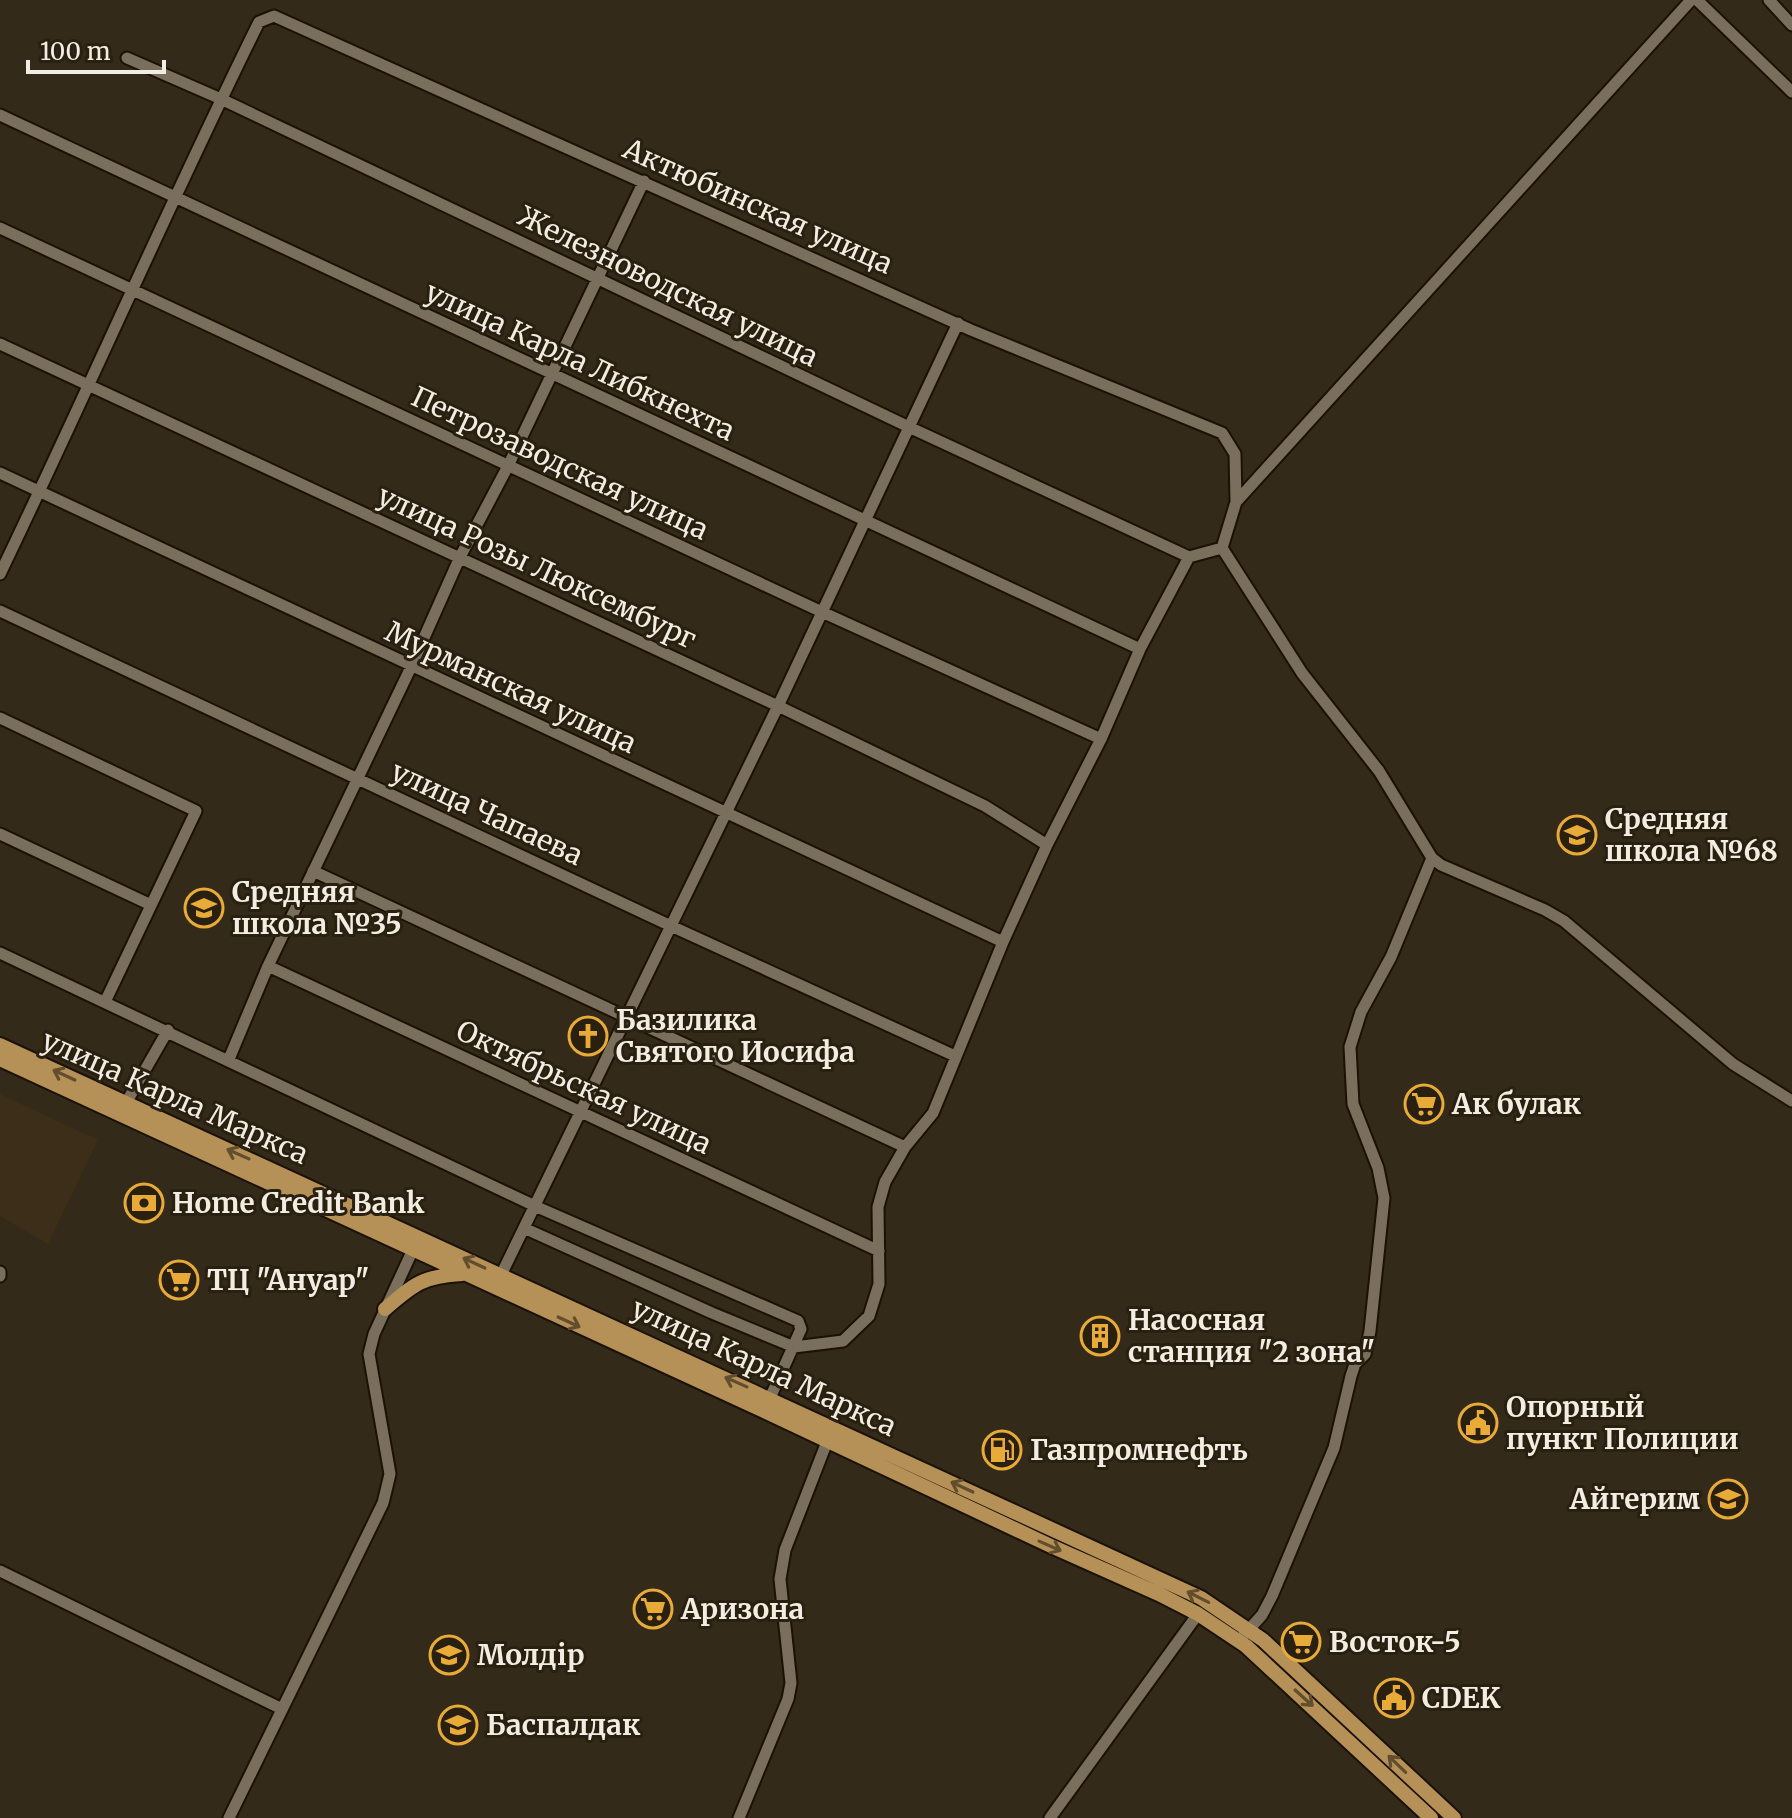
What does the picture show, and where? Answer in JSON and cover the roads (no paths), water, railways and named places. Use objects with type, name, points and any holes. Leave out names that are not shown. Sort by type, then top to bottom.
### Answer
[{"type":"main road","name":"улица Карла Маркса","points":[[1,1052],[415,1243],[501,1275],[770,1398],[830,1433],[1051,1546],[1244,1635],[1431,1818]]},
{"type":"main road","name":"улица Карла Маркса","points":[[1,1052],[126,1103],[415,1243],[465,1274],[1201,1598],[1364,1732],[1454,1818]]},
{"type":"main road","points":[[385,1309],[414,1284],[434,1277],[465,1274]]},
{"type":"street","points":[[1691,0],[1236,502],[1222,548],[1302,673],[1379,771],[1432,858],[1441,865],[1564,921],[1733,1064],[1792,1101]]},
{"type":"street","points":[[1697,0],[1792,92]]},
{"type":"street","points":[[1769,0],[1792,25]]},
{"type":"street","name":"Актюбинская улица","points":[[221,99],[259,22],[274,16],[958,323],[1222,433],[1235,454],[1236,502]]},
{"type":"street","name":"Железноводская улица","points":[[127,58],[221,99],[1189,557]]},
{"type":"street","points":[[0,574],[221,99]]},
{"type":"street","name":"улица Карла Либкнехта","points":[[0,115],[1140,649]]},
{"type":"street","points":[[229,1059],[268,966],[460,557],[508,466],[644,181]]},
{"type":"street","name":"Петрозаводская улица","points":[[0,228],[1101,739]]},
{"type":"street","points":[[501,1275],[537,1207],[778,706],[958,323]]},
{"type":"street","name":"улица Розы Люксембург","points":[[0,344],[778,706],[985,806],[1047,845]]},
{"type":"street","name":"Мурманская улица","points":[[0,473],[1003,942]]},
{"type":"street","points":[[526,1229],[794,1347],[843,1341],[869,1316],[879,1284],[878,1207],[885,1182],[905,1147],[933,1113],[1003,942],[1047,845],[1101,739],[1140,649],[1189,557],[1222,548]]},
{"type":"street","name":"улица Чапаева","points":[[0,611],[955,1056]]},
{"type":"street","points":[[0,718],[196,811],[105,1002]]},
{"type":"street","points":[[0,834],[151,905]]},
{"type":"street","points":[[1244,1635],[1262,1615],[1272,1596],[1334,1448],[1355,1364],[1365,1354],[1384,1198],[1378,1168],[1353,1104],[1350,1047],[1361,1012],[1391,957],[1432,858]]},
{"type":"street","points":[[313,871],[905,1147]]},
{"type":"street","points":[[0,953],[537,1207],[798,1321],[801,1329],[770,1398]]},
{"type":"street","name":"Октябрьская улица","points":[[268,966],[879,1251]]},
{"type":"street","points":[[126,1103],[168,1030]]},
{"type":"street","points":[[229,1818],[383,1503],[390,1474],[369,1354],[374,1334],[415,1243]]},
{"type":"street","points":[[739,1818],[788,1699],[791,1683],[780,1579],[785,1550],[830,1433]]},
{"type":"street","points":[[0,1571],[282,1709]]},
{"type":"street","points":[[1050,1818],[1198,1614]]},
{"type":"place","name":"Средняя школа №68","points":[[1577,835]]},
{"type":"place","name":"Средняя школа №35","points":[[204,908]]},
{"type":"place","name":"Базилика Святого Иосифа","points":[[588,1036]]},
{"type":"place","name":"Ак булак","points":[[1424,1104]]},
{"type":"place","name":"Home Credit Bank","points":[[144,1203]]},
{"type":"place","name":"ТЦ \"Ануар\"","points":[[179,1280]]},
{"type":"place","name":"Насосная станция \"2 зона\"","points":[[1100,1336]]},
{"type":"place","name":"Опорный пункт Полиции","points":[[1478,1423]]},
{"type":"place","name":"Газпромнефть","points":[[1002,1450]]},
{"type":"place","name":"Айгерим","points":[[1728,1499]]},
{"type":"place","name":"Аризона","points":[[653,1609]]},
{"type":"place","name":"Восток-5","points":[[1301,1642]]},
{"type":"place","name":"Молдiр","points":[[449,1655]]},
{"type":"place","name":"CDEK","points":[[1394,1698]]},
{"type":"place","name":"Баспалдак","points":[[458,1725]]}]
